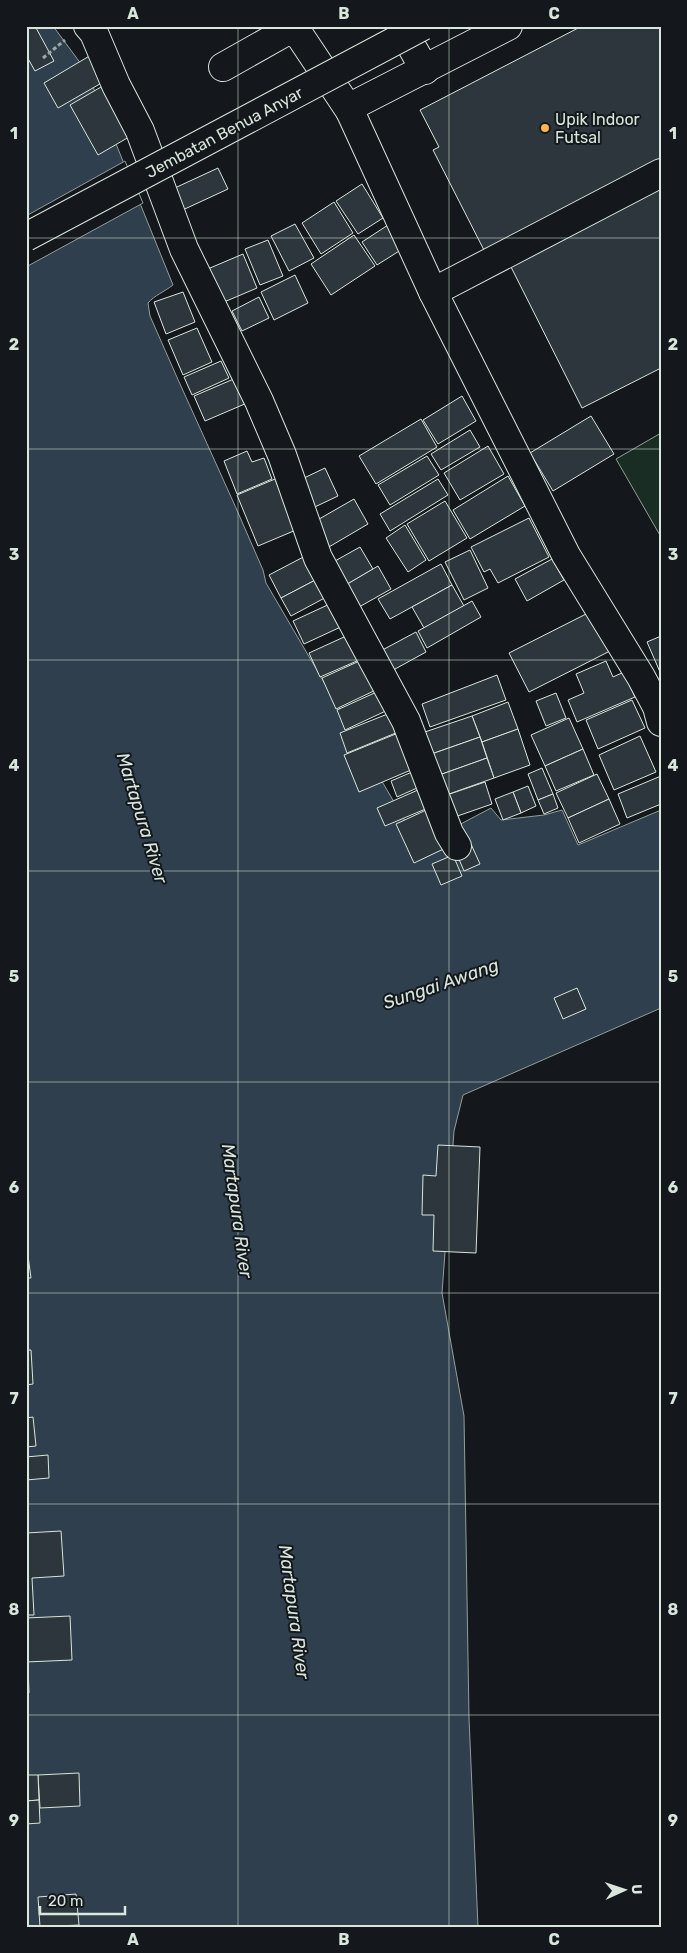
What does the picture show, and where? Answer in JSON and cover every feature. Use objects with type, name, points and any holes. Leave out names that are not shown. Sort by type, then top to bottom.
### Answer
[{"type":"street","points":[[400,26],[425,70]]},
{"type":"street","name":"Jembatan Benua Anyar","points":[[26,237],[423,26]]},
{"type":"street","points":[[350,111],[354,105],[508,26]]},
{"type":"street","points":[[223,67],[285,32],[293,32],[300,36],[350,111],[433,292],[566,554],[641,677],[657,707],[661,722]]},
{"type":"street","points":[[77,33],[94,33],[116,85],[140,131],[184,249],[259,401],[282,455],[318,558],[406,721],[449,833],[457,846]]},
{"type":"street","points":[[433,292],[661,173]]},
{"type":"path","points":[[43,58],[77,33]]},
{"type":"green space","points":[[661,433],[661,537],[616,459]]},
{"type":"water","points":[[26,26],[53,26],[87,72],[173,285],[148,303],[150,316],[263,570],[266,583],[418,843],[457,826],[491,808],[501,820],[544,815],[562,810],[578,845],[661,810],[661,1008],[463,1095],[454,1131],[442,1293],[464,1416],[469,1718],[478,1927],[26,1927]]},
{"type":"pier","points":[[125,161],[143,203],[26,267],[26,216]]},
{"type":"building","points":[[35,26],[54,61],[35,71],[26,55],[26,29]]},
{"type":"building","name":"Upik Indoor Futsal","points":[[582,26],[661,26],[661,166],[487,256],[433,150],[439,147],[420,110]]},
{"type":"building","points":[[91,55],[105,81],[58,108],[44,83]]},
{"type":"building","points":[[101,87],[129,137],[98,155],[70,105]]},
{"type":"building","points":[[218,168],[228,189],[174,214],[164,193]]},
{"type":"building","points":[[362,184],[383,218],[358,234],[336,201]]},
{"type":"building","points":[[661,188],[661,368],[582,408],[510,265]]},
{"type":"building","points":[[334,202],[353,233],[321,254],[302,223]]},
{"type":"building","points":[[295,224],[314,258],[289,271],[271,236]]},
{"type":"building","points":[[388,225],[404,248],[377,265],[362,242]]},
{"type":"building","points":[[354,235],[375,266],[331,295],[311,264]]},
{"type":"building","points":[[268,240],[283,276],[260,285],[245,249]]},
{"type":"building","points":[[243,254],[257,288],[217,305],[203,271]]},
{"type":"building","points":[[295,275],[308,303],[274,320],[261,292]]},
{"type":"building","points":[[183,292],[195,322],[166,334],[154,302]]},
{"type":"building","points":[[259,297],[269,318],[242,331],[232,311]]},
{"type":"building","points":[[197,328],[212,362],[183,375],[168,340]]},
{"type":"building","points":[[221,361],[229,378],[192,395],[184,377]]},
{"type":"building","points":[[236,378],[247,403],[205,421],[194,396]]},
{"type":"building","points":[[462,396],[476,421],[438,444],[423,420]]},
{"type":"building","points":[[591,416],[614,454],[553,491],[530,453]]},
{"type":"building","points":[[421,419],[437,447],[376,484],[359,456]]},
{"type":"building","points":[[470,430],[480,447],[441,470],[431,454]]},
{"type":"building","points":[[488,446],[504,474],[460,500],[444,473]]},
{"type":"building","points":[[247,451],[252,462],[264,458],[272,479],[237,494],[224,461]]},
{"type":"building","points":[[427,456],[439,475],[390,505],[378,485]]},
{"type":"building","points":[[325,468],[338,496],[302,513],[304,478]]},
{"type":"building","points":[[508,476],[525,506],[470,539],[453,510]]},
{"type":"building","points":[[275,479],[296,530],[258,546],[237,495]]},
{"type":"building","points":[[438,479],[448,495],[390,531],[380,514]]},
{"type":"building","points":[[354,499],[368,524],[322,551],[307,526]]},
{"type":"building","points":[[445,501],[467,538],[429,561],[407,524]]},
{"type":"building","points":[[529,518],[549,557],[498,583],[490,569],[484,572],[471,547]]},
{"type":"building","points":[[405,525],[426,560],[408,572],[386,538]]},
{"type":"building","points":[[360,547],[373,569],[339,589],[326,566]]},
{"type":"building","points":[[470,550],[488,588],[464,600],[445,562]]},
{"type":"building","points":[[311,553],[323,576],[281,598],[269,575]]},
{"type":"building","points":[[552,559],[564,580],[527,601],[515,579]]},
{"type":"building","points":[[441,564],[452,585],[390,619],[378,599]]},
{"type":"building","points":[[378,566],[391,589],[352,611],[339,589]]},
{"type":"building","points":[[323,576],[332,594],[291,616],[281,598]]},
{"type":"building","points":[[452,585],[464,606],[424,628],[412,607]]},
{"type":"building","points":[[472,601],[481,617],[427,648],[418,631]]},
{"type":"building","points":[[334,602],[345,625],[304,644],[293,621]]},
{"type":"building","points":[[590,612],[610,651],[529,692],[509,653]]},
{"type":"building","points":[[355,632],[366,657],[320,677],[309,653]]},
{"type":"building","points":[[416,632],[426,652],[386,674],[375,654]]},
{"type":"building","points":[[661,636],[661,672],[660,672],[647,642]]},
{"type":"building","points":[[366,658],[380,688],[336,709],[322,678]]},
{"type":"building","points":[[606,661],[613,677],[624,672],[635,697],[577,722],[568,700],[584,693],[576,674]]},
{"type":"building","points":[[497,675],[506,700],[430,727],[422,704]]},
{"type":"building","points":[[381,690],[390,709],[345,730],[337,710]]},
{"type":"building","points":[[556,693],[566,718],[546,726],[536,701]]},
{"type":"building","points":[[632,700],[645,728],[598,749],[586,720]]},
{"type":"building","points":[[508,702],[518,729],[482,742],[472,716]]},
{"type":"building","points":[[395,711],[403,730],[347,753],[340,733]]},
{"type":"building","points":[[472,716],[480,737],[423,757],[416,735]]},
{"type":"building","points":[[569,718],[583,749],[545,766],[531,735]]},
{"type":"building","points":[[518,729],[530,765],[494,778],[482,742]]},
{"type":"building","points":[[403,731],[418,767],[359,792],[344,755]]},
{"type":"building","points":[[640,736],[656,772],[614,790],[599,755]]},
{"type":"building","points":[[480,737],[487,758],[431,778],[423,757]]},
{"type":"building","points":[[583,749],[594,775],[556,791],[545,766]]},
{"type":"building","points":[[487,758],[494,778],[438,798],[431,778]]},
{"type":"building","points":[[542,768],[553,794],[538,800],[528,774]]},
{"type":"building","points":[[419,769],[426,784],[397,797],[391,781]]},
{"type":"building","points":[[597,774],[609,799],[568,818],[556,793]]},
{"type":"building","points":[[661,776],[661,804],[627,818],[618,794]]},
{"type":"building","points":[[485,782],[492,804],[446,820],[438,798]]},
{"type":"building","points":[[427,786],[435,805],[385,826],[377,808]]},
{"type":"building","points":[[528,786],[536,806],[521,813],[513,792]]},
{"type":"building","points":[[513,792],[521,813],[503,820],[495,799]]},
{"type":"building","points":[[553,794],[558,808],[544,814],[538,800]]},
{"type":"building","points":[[609,799],[620,824],[579,843],[568,818]]},
{"type":"building","points":[[437,805],[454,844],[414,863],[396,824]]},
{"type":"building","points":[[471,844],[480,864],[464,871],[455,850]]},
{"type":"building","points":[[453,855],[462,876],[441,885],[432,864]]},
{"type":"building","points":[[577,988],[586,1009],[563,1019],[554,998]]},
{"type":"building","points":[[438,1145],[480,1147],[476,1253],[433,1251],[434,1215],[422,1215],[423,1175],[436,1176]]},
{"type":"building","points":[[26,1241],[31,1278],[26,1278]]},
{"type":"building","points":[[26,1350],[31,1350],[33,1384],[26,1385]]},
{"type":"building","points":[[33,1417],[36,1446],[26,1447],[26,1418]]},
{"type":"building","points":[[48,1455],[49,1478],[26,1480],[26,1457]]},
{"type":"building","points":[[61,1531],[64,1576],[32,1578],[34,1615],[26,1615],[26,1533]]},
{"type":"building","points":[[70,1616],[72,1660],[26,1662],[26,1618]]},
{"type":"building","points":[[26,1666],[28,1666],[29,1693],[26,1693]]},
{"type":"building","points":[[79,1773],[80,1806],[40,1808],[38,1775]]},
{"type":"building","points":[[26,1775],[38,1775],[39,1800],[26,1801]]},
{"type":"building","points":[[39,1800],[40,1823],[26,1824],[26,1801]]},
{"type":"building","points":[[76,1894],[79,1925],[40,1927],[38,1897]]},
{"type":"place","name":"Upik Indoor Futsal","points":[[545,128]]},
{"type":"water label","name":"Martapura River","points":[[142,818]]},
{"type":"water label","name":"Sungai Awang","points":[[441,984]]},
{"type":"water label","name":"Martapura River","points":[[237,1211]]},
{"type":"water label","name":"Martapura River","points":[[294,1612]]}]
